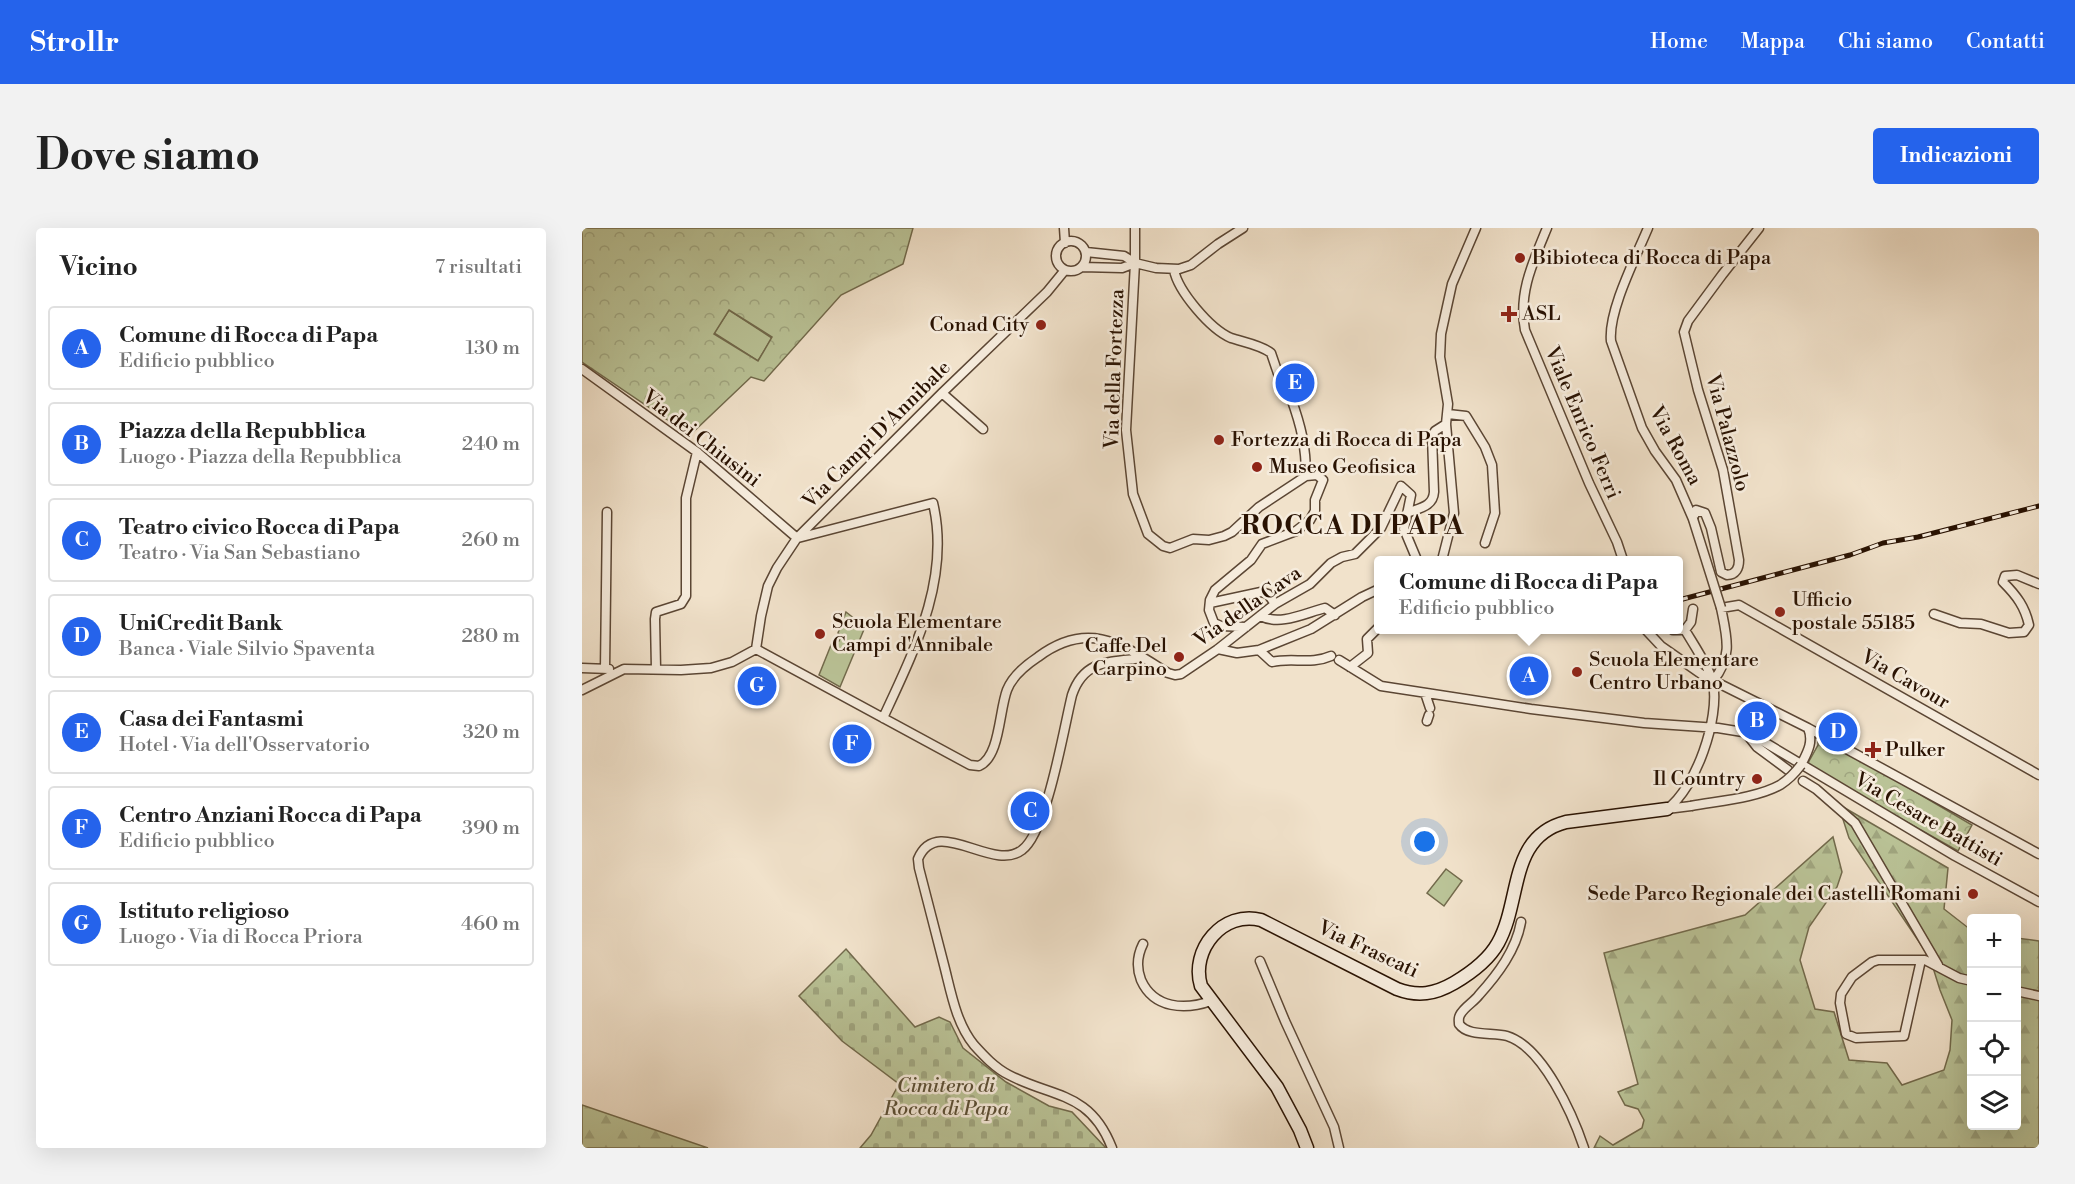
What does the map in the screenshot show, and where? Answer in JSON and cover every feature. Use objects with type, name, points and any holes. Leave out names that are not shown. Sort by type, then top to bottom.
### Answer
[{"type":"main road","name":"Via Frascati","points":[[1307,1148],[1277,1087],[1204,991],[1199,977],[1199,966],[1203,951],[1211,937],[1221,927],[1233,920],[1245,918],[1261,920],[1397,989],[1419,995],[1438,991],[1470,972],[1493,950],[1503,933],[1511,909],[1523,856],[1538,835],[1550,827],[1566,822],[1667,809]]},
{"type":"street","points":[[1064,228],[1065,243]]},
{"type":"street","name":"Via della Fortezza","points":[[1135,228],[1126,430],[1135,499],[1145,528],[1156,542],[1174,548],[1193,539],[1209,540],[1224,536],[1259,507],[1308,476]]},
{"type":"street","points":[[1086,252],[1124,256],[1135,263],[1174,270],[1191,265],[1243,228]]},
{"type":"street","points":[[1443,556],[1454,513],[1446,424],[1448,414],[1440,350],[1442,323],[1450,291],[1476,228]]},
{"type":"street","name":"Viale Enrico Ferri","points":[[1547,228],[1525,286],[1523,310],[1525,330],[1621,556]]},
{"type":"street","name":"Via Roma","points":[[1648,228],[1616,308],[1611,337],[1613,350],[1642,428],[1676,480],[1693,519],[1721,608],[1728,651],[1726,661],[1713,681]]},
{"type":"street","name":"Via Palazzolo","points":[[1693,519],[1696,510],[1706,513],[1720,572],[1727,575],[1736,572],[1739,560],[1726,487],[1684,332],[1688,321],[1759,228]]},
{"type":"street","points":[[1082,267],[1086,260],[1083,247],[1075,242],[1065,243],[1059,248],[1056,257],[1059,265],[1065,270],[1074,271],[1082,267],[1122,268],[1135,263]]},
{"type":"street","name":"Via Campi D'Annibale","points":[[756,649],[768,586],[797,538],[1047,292],[1065,270]]},
{"type":"street","points":[[1174,270],[1179,286],[1214,327],[1228,336],[1271,353],[1285,394],[1291,398],[1301,429],[1308,476],[1317,476],[1323,480],[1315,500],[1314,514],[1296,531],[1262,544],[1251,560],[1215,590],[1209,614],[1217,625],[1246,627]]},
{"type":"street","name":"Via dei Chiusini","points":[[582,369],[697,452],[797,538]]},
{"type":"street","points":[[942,393],[983,429]]},
{"type":"street","points":[[1448,414],[1466,416],[1491,460],[1495,513],[1485,543]]},
{"type":"street","points":[[1415,556],[1404,532],[1404,525],[1407,513],[1433,500],[1432,437],[1446,424]]},
{"type":"street","points":[[656,669],[656,614],[660,609],[681,604],[686,596],[686,498],[697,452]]},
{"type":"street","name":"Via della Cava","points":[[1143,658],[1171,675],[1181,674],[1218,649],[1275,604],[1310,584],[1331,563],[1355,554],[1385,521],[1401,486],[1411,495],[1407,513]]},
{"type":"street","points":[[797,538],[933,503],[938,533],[932,595],[920,636],[883,718]]},
{"type":"street","points":[[604,669],[608,512]]},
{"type":"street","points":[[1934,614],[1953,621],[1981,624],[2009,633],[2024,632],[2029,626],[2026,611],[2017,596],[2003,582],[2005,576],[2017,575],[2039,584]]},
{"type":"street","points":[[1218,649],[1237,653],[1259,650],[1306,632],[1374,591]]},
{"type":"street","points":[[1210,603],[1264,592],[1275,604]]},
{"type":"street","name":"Via Cavour","points":[[1721,608],[1734,605],[1743,607],[2039,775]]},
{"type":"street","points":[[1260,616],[1280,619],[1305,615],[1325,608],[1335,615]]},
{"type":"street","points":[[1667,809],[1684,790],[1698,763],[1714,717],[1713,681],[1685,630],[1691,622],[1693,609]]},
{"type":"street","points":[[1350,667],[1368,653],[1367,639],[1374,632]]},
{"type":"street","points":[[1650,634],[1662,646],[1713,681],[1808,729],[2039,854]]},
{"type":"street","points":[[582,668],[693,670],[717,667],[756,649],[970,765],[979,766],[988,760],[992,752],[1005,695],[1010,684],[1041,654],[1066,641],[1093,638],[1118,644],[1143,658]]},
{"type":"street","points":[[1259,650],[1272,662],[1285,660],[1311,662],[1335,658],[1381,686],[1635,723],[1712,727],[1746,732],[1757,747],[1788,770]]},
{"type":"street","points":[[1112,1148],[1098,1123],[1077,1102],[1001,1071],[975,1047],[968,1037],[954,1004],[918,859],[927,848],[944,841],[996,856],[1013,855],[1023,850],[1033,836],[1051,786],[1072,695],[1077,683],[1085,672],[1095,665],[1143,658]]},
{"type":"street","points":[[582,690],[624,669]]},
{"type":"street","points":[[1425,693],[1429,715]]},
{"type":"street","points":[[1667,809],[1750,795],[1786,781],[1801,765],[1810,746],[1811,737],[1808,729]]},
{"type":"street","name":"Via Cesare Battisti","points":[[1746,732],[1954,856],[2039,902]]},
{"type":"street","points":[[1803,781],[1816,789],[1855,823],[1938,965]]},
{"type":"street","points":[[1521,922],[1517,939],[1508,957],[1482,992],[1462,1012],[1459,1024],[1467,1031],[1511,1038],[1532,1051],[1547,1071],[1571,1115],[1584,1148]]},
{"type":"street","points":[[1143,944],[1137,959],[1138,971],[1142,982],[1152,996],[1174,1006],[1194,1006],[1211,1001]]},
{"type":"street","points":[[1921,960],[1904,1036],[1856,1038],[1846,1034],[1840,1002],[1841,994],[1852,977],[1872,962],[1921,960],[1938,965],[1967,980]]},
{"type":"street","points":[[1260,961],[1336,1131],[1339,1148]]},
{"type":"street","points":[[2021,992],[2039,996]]},
{"type":"green space","points":[[582,228],[913,228],[903,264],[841,295],[764,381],[751,377],[690,435],[582,362]],"holes":[[[729,310],[772,337],[758,361],[714,334]]]},
{"type":"green space","points":[[729,310],[772,338],[758,361],[714,333]]},
{"type":"green space","points":[[846,612],[865,627],[840,687],[819,675],[833,640],[839,641],[841,635],[838,633]]},
{"type":"green space","points":[[1822,737],[1972,825],[1958,851],[1811,768],[1808,763],[1818,745],[1818,740]]},
{"type":"green space","points":[[1838,804],[1948,868],[1944,909],[1967,927],[1967,1130],[2021,1130],[2021,939],[2039,941],[2039,1148],[1594,1148],[1600,1136],[1613,1145],[1642,1128],[1644,1120],[1638,1109],[1625,1105],[1618,1092],[1638,1084],[1604,953],[1745,915],[1833,837],[1842,872],[1837,887],[1809,927],[1800,960],[1815,1009],[1834,1012],[1849,1060],[1887,1063],[1902,1085],[1944,1070],[1950,1050],[1952,1020],[1930,958],[1849,838]]},
{"type":"green space","points":[[1446,869],[1462,881],[1444,906],[1427,893]]},
{"type":"green space","name":"Cimitero di Rocca di Papa","points":[[846,949],[915,1027],[939,1017],[950,1022],[963,1048],[1006,1082],[1049,1106],[1072,1112],[1106,1148],[860,1148],[871,1135],[899,1084],[842,1041],[799,996]]},
{"type":"green space","points":[[582,1105],[708,1148],[582,1148]]},
{"type":"railway","points":[[1683,599],[1850,555],[1883,543],[1918,537],[2039,506]]},
{"type":"place","name":"Bibioteca di Rocca di Papa","points":[[1520,258]]},
{"type":"place","name":"ASL","points":[[1509,314]]},
{"type":"place","name":"Conad City","points":[[1041,325]]},
{"type":"place","name":"Casa dei Fantasmi","points":[[1295,383]]},
{"type":"place","name":"Fortezza di Rocca di Papa","points":[[1219,440]]},
{"type":"place","name":"Museo Geofisica","points":[[1257,467]]},
{"type":"place","name":"Ufficio postale 55185","points":[[1780,612]]},
{"type":"place","name":"Scuola Elementare Campi d'Annibale","points":[[820,634]]},
{"type":"place","name":"Caffe Del Carpino","points":[[1179,657]]},
{"type":"place","name":"Scuola Elementare Centro Urbano","points":[[1577,672]]},
{"type":"place","name":"Comune di Rocca di Papa","points":[[1529,676]]},
{"type":"place","name":"Istituto religioso","points":[[757,686]]},
{"type":"place","name":"Piazza della Repubblica","points":[[1757,721]]},
{"type":"place","name":"UniCredit Bank","points":[[1838,732]]},
{"type":"place","name":"Centro Anziani Rocca di Papa","points":[[852,744]]},
{"type":"place","name":"Pulker","points":[[1873,750]]},
{"type":"place","name":"Il Country","points":[[1757,779]]},
{"type":"place","name":"Teatro civico Rocca di Papa","points":[[1030,811]]},
{"type":"place","name":"Sede Parco Regionale dei Castelli Romani","points":[[1973,894]]},
{"type":"district","name":"ROCCA DI PAPA","points":[[1353,526]]}]
